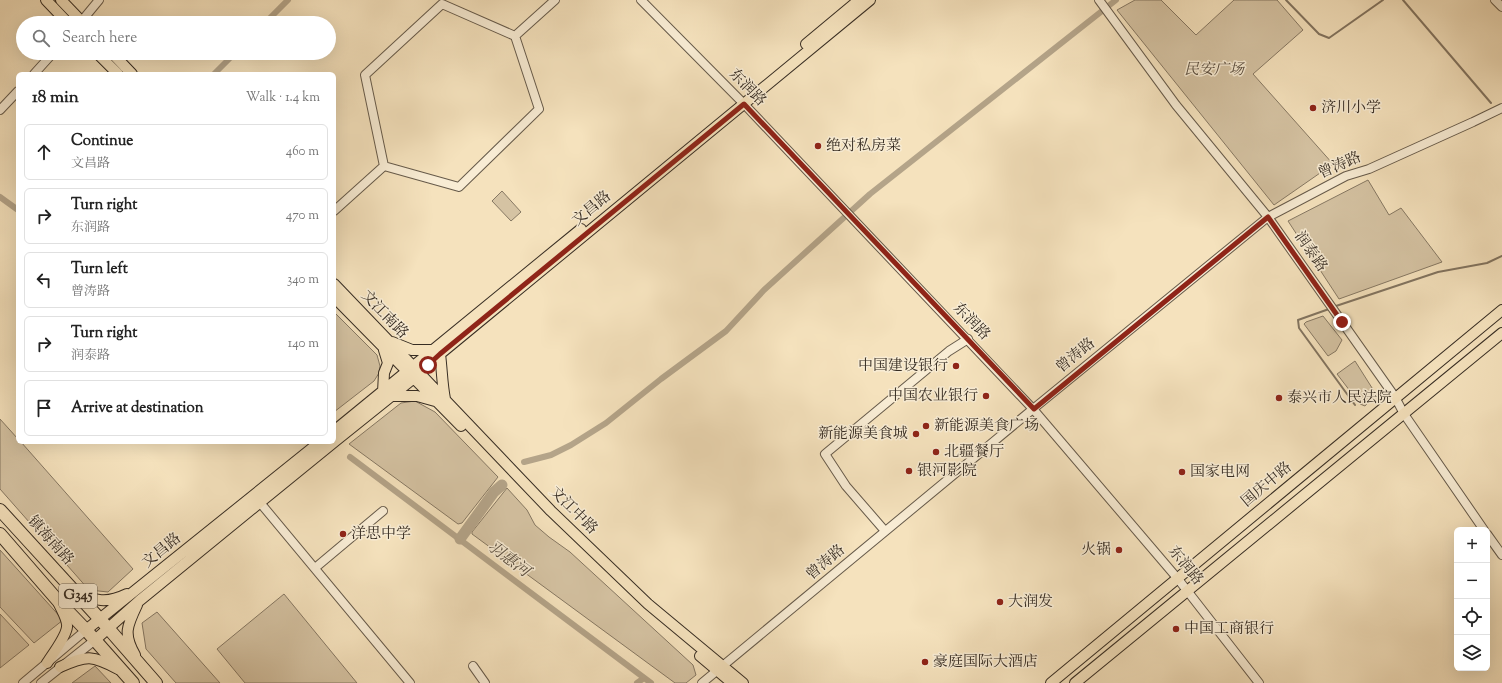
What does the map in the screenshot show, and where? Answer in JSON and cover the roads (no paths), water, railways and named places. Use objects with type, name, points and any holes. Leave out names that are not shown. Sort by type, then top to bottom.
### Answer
[{"type":"highway","name":"镇海南路","points":[[0,510],[156,683]]},
{"type":"highway","name":"G345","points":[[0,534],[59,602],[133,683]]},
{"type":"main road","points":[[46,0],[61,16]]},
{"type":"main road","points":[[61,0],[76,16]]},
{"type":"main road","name":"文昌路","points":[[741,102],[859,0]]},
{"type":"main road","name":"文昌路","points":[[336,440],[386,394],[436,352],[741,102],[870,0]]},
{"type":"main road","points":[[104,60],[116,72]]},
{"type":"main road","points":[[119,60],[130,72]]},
{"type":"main road","name":"文江南路","points":[[336,286],[385,344]]},
{"type":"main road","name":"文江南路","points":[[336,299],[413,372]]},
{"type":"main road","name":"国庆中路","points":[[1051,683],[1502,310]]},
{"type":"main road","points":[[1075,683],[1502,333]]},
{"type":"main road","points":[[385,344],[412,350],[436,352],[442,371],[441,400],[417,396],[386,394],[384,373],[388,363],[385,344]]},
{"type":"main road","name":"文江中路","points":[[413,372],[550,511],[648,604],[720,669]]},
{"type":"main road","name":"文昌路","points":[[336,430],[386,394]]},
{"type":"main road","name":"文昌路","points":[[86,630],[104,624],[139,601],[318,444]]},
{"type":"main road","name":"文昌路","points":[[95,640],[104,624],[141,587],[257,498],[331,444]]},
{"type":"main road","points":[[72,590],[104,602],[118,598],[141,587]]},
{"type":"main road","points":[[139,601],[127,632],[132,650],[141,666]]},
{"type":"main road","points":[[47,663],[58,647],[67,628],[66,620],[59,602]]},
{"type":"main road","points":[[60,667],[74,661],[92,657],[102,660],[124,672]]},
{"type":"main road","points":[[720,669],[733,683]]},
{"type":"main road","points":[[720,669],[743,683]]},
{"type":"street","points":[[86,16],[99,0]]},
{"type":"street","points":[[515,36],[555,0]]},
{"type":"street","name":"东润路","points":[[641,0],[741,102],[1034,409],[1178,579],[1259,683]]},
{"type":"street","name":"润泰路","points":[[1099,0],[1176,105],[1268,217],[1395,397],[1404,414],[1482,527]]},
{"type":"street","points":[[1495,0],[1502,7]]},
{"type":"street","points":[[442,4],[515,36],[539,109],[459,187],[384,166],[364,75],[442,4]]},
{"type":"street","points":[[36,72],[47,60]]},
{"type":"street","points":[[0,110],[16,93]]},
{"type":"street","name":"曾涛路","points":[[702,683],[1268,217],[1346,176],[1369,168],[1502,108]]},
{"type":"street","points":[[336,209],[384,166]]},
{"type":"street","points":[[885,531],[846,486],[825,454],[949,351],[968,339]]},
{"type":"street","points":[[257,498],[410,683]]},
{"type":"street","points":[[315,568],[383,511]]},
{"type":"street","points":[[1490,538],[1502,556]]},
{"type":"street","name":"文昌路","points":[[23,683],[86,630]]},
{"type":"street","name":"文昌路","points":[[41,683],[95,640]]},
{"type":"street","points":[[473,666],[485,683]]},
{"type":"waterway","points":[[272,16],[288,0]]},
{"type":"waterway","points":[[524,462],[551,455],[571,445],[606,423],[661,379],[726,331],[764,290],[870,194],[1116,0]]},
{"type":"waterway","points":[[1286,0],[1319,34],[1329,38],[1383,0]]},
{"type":"waterway","points":[[1403,0],[1491,103]]},
{"type":"waterway","points":[[216,72],[228,60]]},
{"type":"waterway","name":"羽惠河","points":[[0,197],[16,209]]},
{"type":"waterway","points":[[1333,307],[1438,272],[1487,263],[1502,256]]},
{"type":"waterway","points":[[1329,309],[1298,320],[1299,328],[1355,405]]},
{"type":"waterway","name":"羽惠河","points":[[350,457],[651,683]]},
{"type":"waterway","points":[[460,539],[494,492],[502,485]]},
{"type":"waterway","points":[[637,683],[644,678]]},
{"type":"place","name":"济川小学","points":[[1313,108]]},
{"type":"place","name":"绝对私房菜","points":[[818,146]]},
{"type":"place","name":"中国建设银行","points":[[956,366]]},
{"type":"place","name":"中国农业银行","points":[[986,396]]},
{"type":"place","name":"泰兴市人民法院","points":[[1279,398]]},
{"type":"place","name":"新能源美食广场","points":[[926,426]]},
{"type":"place","name":"新能源美食城","points":[[916,434]]},
{"type":"place","name":"北疆餐厅","points":[[936,452]]},
{"type":"place","name":"银河影院","points":[[909,471]]},
{"type":"place","name":"国家电网","points":[[1182,472]]},
{"type":"place","name":"洋思中学","points":[[343,534]]},
{"type":"place","name":"火锅","points":[[1119,550]]},
{"type":"place","name":"大润发","points":[[1000,602]]},
{"type":"place","name":"中国工商银行","points":[[1176,629]]},
{"type":"place","name":"豪庭国际大酒店","points":[[925,662]]},
{"type":"park label","name":"民安广场","points":[[1214,70]]}]
